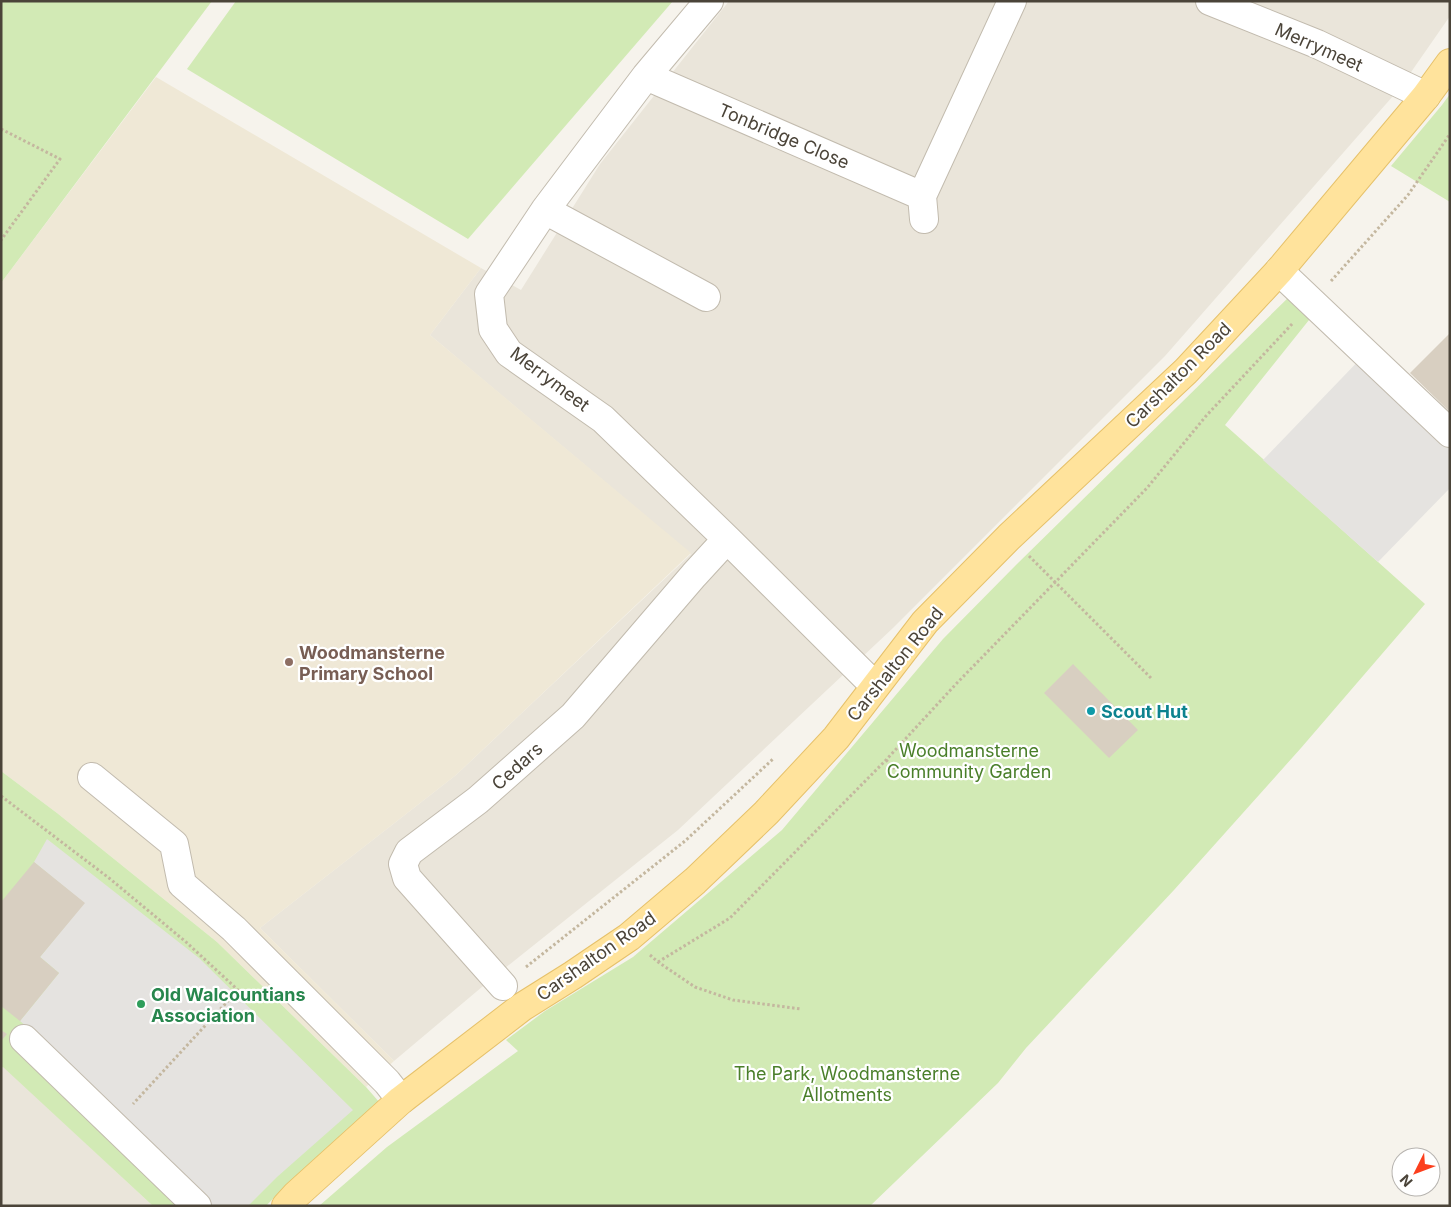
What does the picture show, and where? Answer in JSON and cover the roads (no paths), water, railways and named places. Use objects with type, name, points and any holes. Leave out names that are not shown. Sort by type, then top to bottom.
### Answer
[{"type":"main road","name":"Carshalton Road","points":[[286,1206],[401,1100],[522,1007],[629,937],[695,881],[766,813],[836,738],[925,622],[1009,537],[1186,371],[1279,271],[1426,96],[1450,63]]},
{"type":"street","name":"Merrymeet","points":[[709,1],[646,76],[545,210],[489,294],[493,329],[510,353],[603,419],[875,686]]},
{"type":"street","name":"Tonbridge Close","points":[[646,76],[923,207],[1012,1]]},
{"type":"street","name":"Merrymeet","points":[[1210,1],[1317,44],[1426,96]]},
{"type":"street","points":[[545,210],[706,297]]},
{"type":"street","points":[[1279,271],[1450,433]]},
{"type":"street","name":"Cedars","points":[[503,986],[407,878],[403,864],[409,852],[478,800],[573,716],[727,539]]},
{"type":"street","points":[[92,777],[174,844],[182,884],[234,929],[386,1082],[401,1100]]},
{"type":"street","points":[[24,1038],[197,1206]]},
{"type":"place","name":"Woodmansterne Primary School","points":[[289,662]]},
{"type":"place","name":"Scout Hut","points":[[1091,711]]},
{"type":"place","name":"Old Walcountians Association","points":[[141,1004]]},
{"type":"park label","name":"Woodmansterne Community Garden","points":[[969,760]]},
{"type":"park label","name":"The Park, Woodmansterne Allotments","points":[[847,1083]]}]
